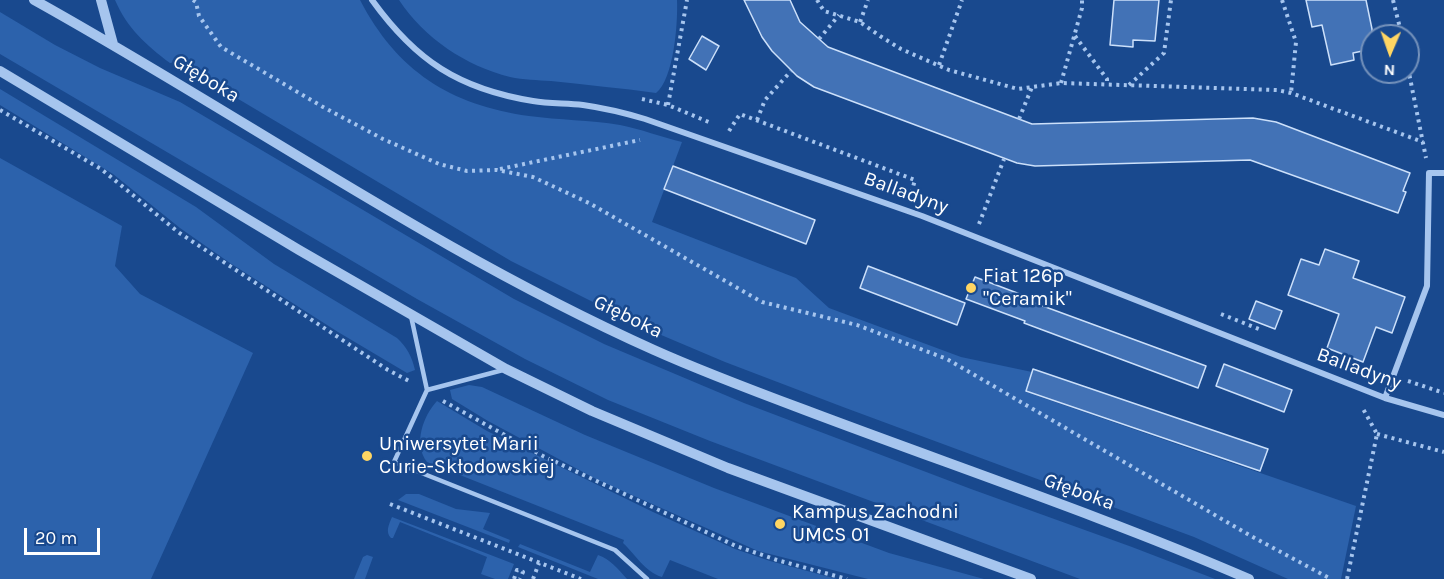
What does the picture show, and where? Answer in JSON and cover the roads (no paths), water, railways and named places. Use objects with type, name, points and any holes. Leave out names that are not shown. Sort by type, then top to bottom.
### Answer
[{"type":"street","name":"Głęboka","points":[[34,0],[113,44],[440,239],[523,285],[654,351],[850,427],[1152,538],[1248,579]]},
{"type":"street","points":[[101,0],[113,44]]},
{"type":"street","name":"Balladyny","points":[[372,0],[389,24],[412,47],[435,65],[463,82],[488,92],[534,101],[585,105],[645,119],[922,216],[1385,398],[1444,415]]},
{"type":"street","points":[[0,71],[410,315],[506,369],[592,411],[708,460],[1030,579]]},
{"type":"street","points":[[1385,398],[1427,286],[1429,172],[1444,173]]},
{"type":"lane","points":[[410,315],[427,390],[394,462],[615,550],[647,579]]},
{"type":"lane","points":[[427,390],[506,369]]},
{"type":"place","name":"Fiat 126p \"Ceramik\"","points":[[971,288]]},
{"type":"place","name":"Uniwersytet Marii Curie-Skłodowskiej","points":[[367,456]]},
{"type":"place","name":"Kampus Zachodni UMCS 01","points":[[780,524]]}]
